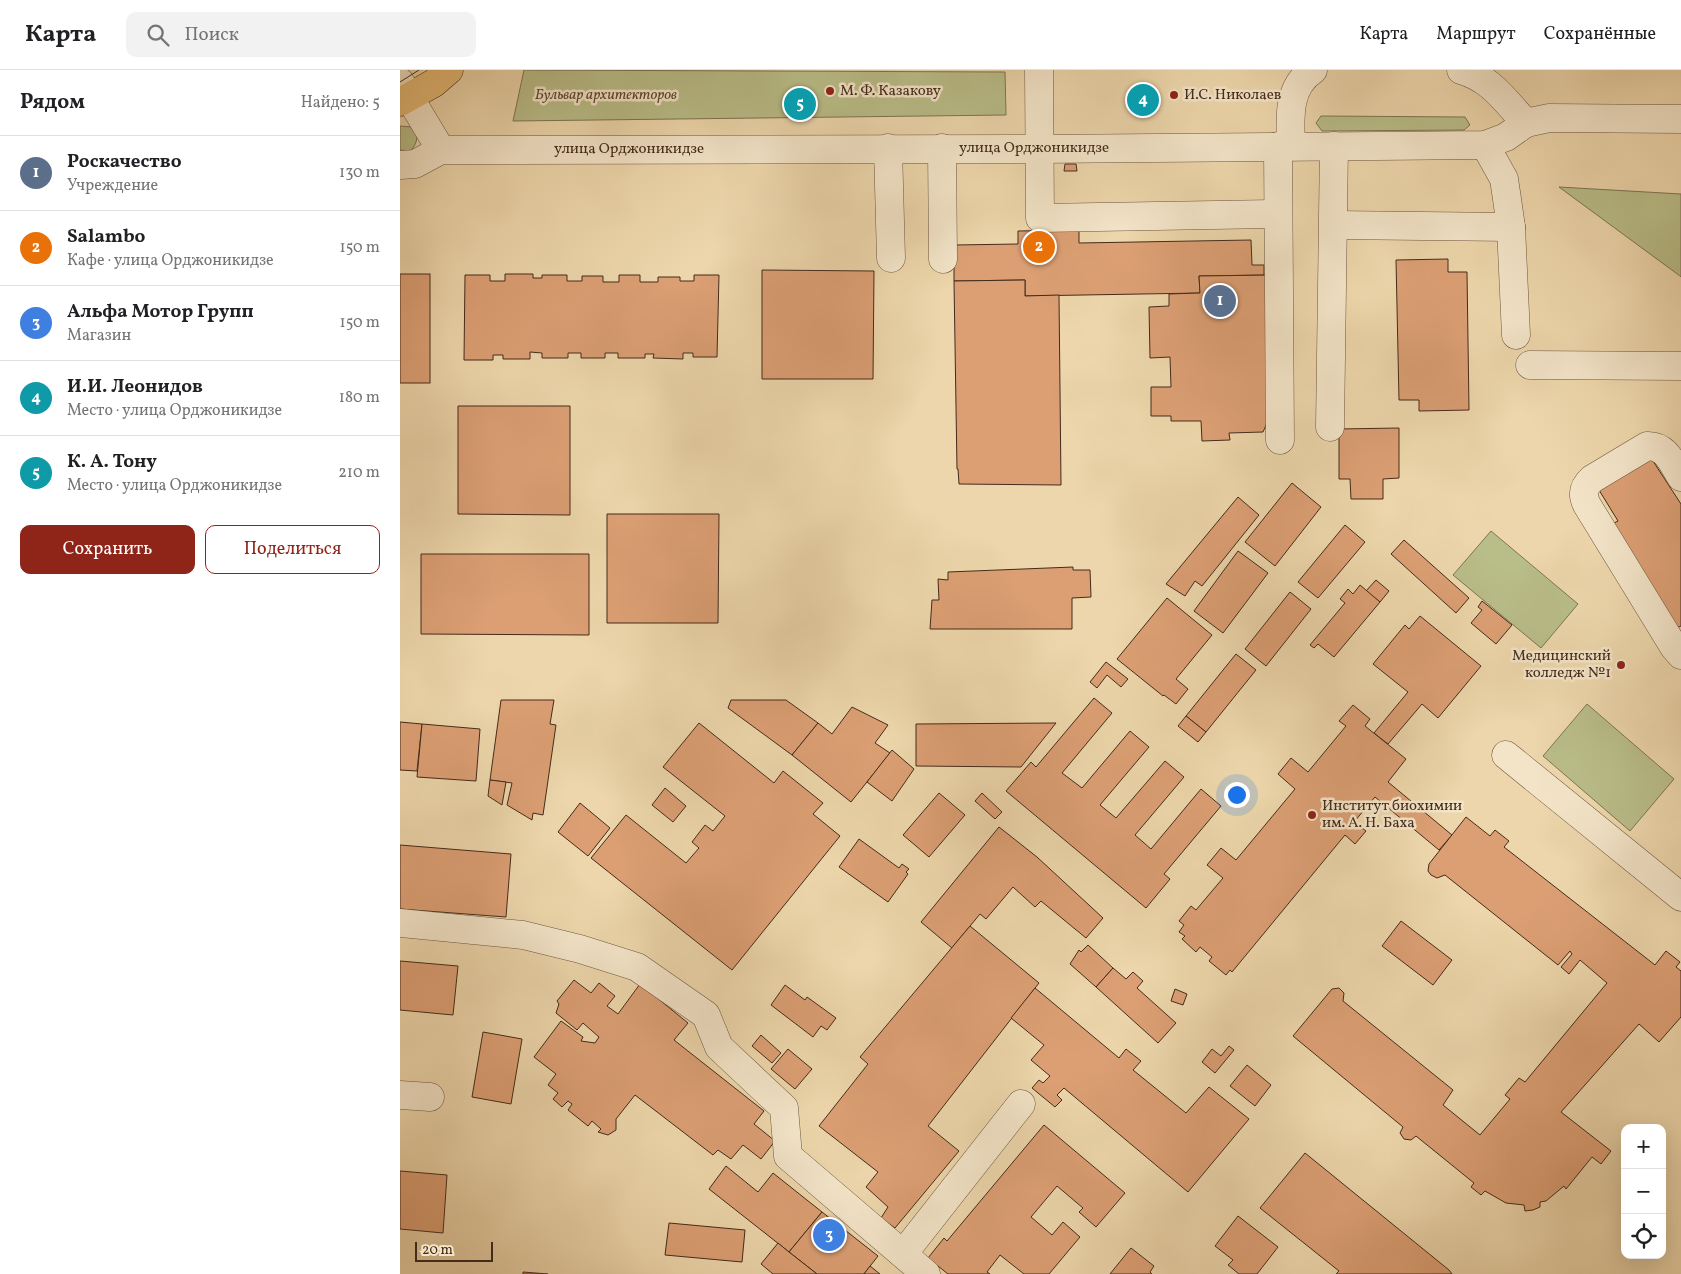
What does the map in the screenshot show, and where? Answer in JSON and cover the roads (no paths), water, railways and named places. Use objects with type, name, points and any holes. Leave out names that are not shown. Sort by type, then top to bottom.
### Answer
[{"type":"main road","points":[[404,94],[434,84],[449,70]]},
{"type":"street","points":[[1039,70],[1040,218],[1278,214]]},
{"type":"street","points":[[1280,440],[1278,214],[1285,146],[1295,91],[1301,80],[1313,70]]},
{"type":"street","points":[[1461,70],[1476,74],[1487,81],[1526,123]]},
{"type":"street","points":[[400,166],[415,164],[441,150],[404,94]]},
{"type":"street","name":"улица Орджоникидзе","points":[[441,150],[1485,146],[1506,137],[1526,123],[1549,118],[1681,119]]},
{"type":"street","points":[[1330,427],[1334,146]]},
{"type":"street","points":[[1485,146],[1504,179],[1511,226],[1516,335]]},
{"type":"street","points":[[888,148],[892,258]]},
{"type":"street","points":[[942,148],[943,259]]},
{"type":"street","points":[[1334,225],[1511,226]]},
{"type":"street","points":[[1530,365],[1681,366]]},
{"type":"street","points":[[1681,477],[1664,450],[1656,446],[1647,446],[1592,479],[1586,486],[1584,495],[1592,513],[1674,647],[1681,655]]},
{"type":"street","points":[[1506,755],[1680,895]]},
{"type":"street","points":[[400,923],[523,935],[580,949],[636,967],[706,1015],[719,1047],[784,1108],[788,1156],[926,1274]]},
{"type":"street","points":[[400,1095],[430,1096]]},
{"type":"street","points":[[902,1254],[1021,1104]]},
{"type":"tram line","points":[[400,82],[419,70]]},
{"type":"place","name":"М. Ф. Казакову","points":[[830,91]]},
{"type":"place","name":"И.С. Николаев","points":[[1174,95]]},
{"type":"place","name":"И.И. Леонидов","points":[[1143,100]]},
{"type":"place","name":"К. А. Тону","points":[[800,104]]},
{"type":"place","name":"Salambo","points":[[1039,247]]},
{"type":"place","name":"Роскачество","points":[[1220,301]]},
{"type":"place","name":"Медицинский колледж №1","points":[[1621,665]]},
{"type":"place","name":"Институт биохимии им. А. Н. Баха","points":[[1312,815]]},
{"type":"place","name":"Альфа Мотор Групп","points":[[829,1235]]},
{"type":"park label","name":"Бульвар архитекторов","points":[[606,95]]}]
